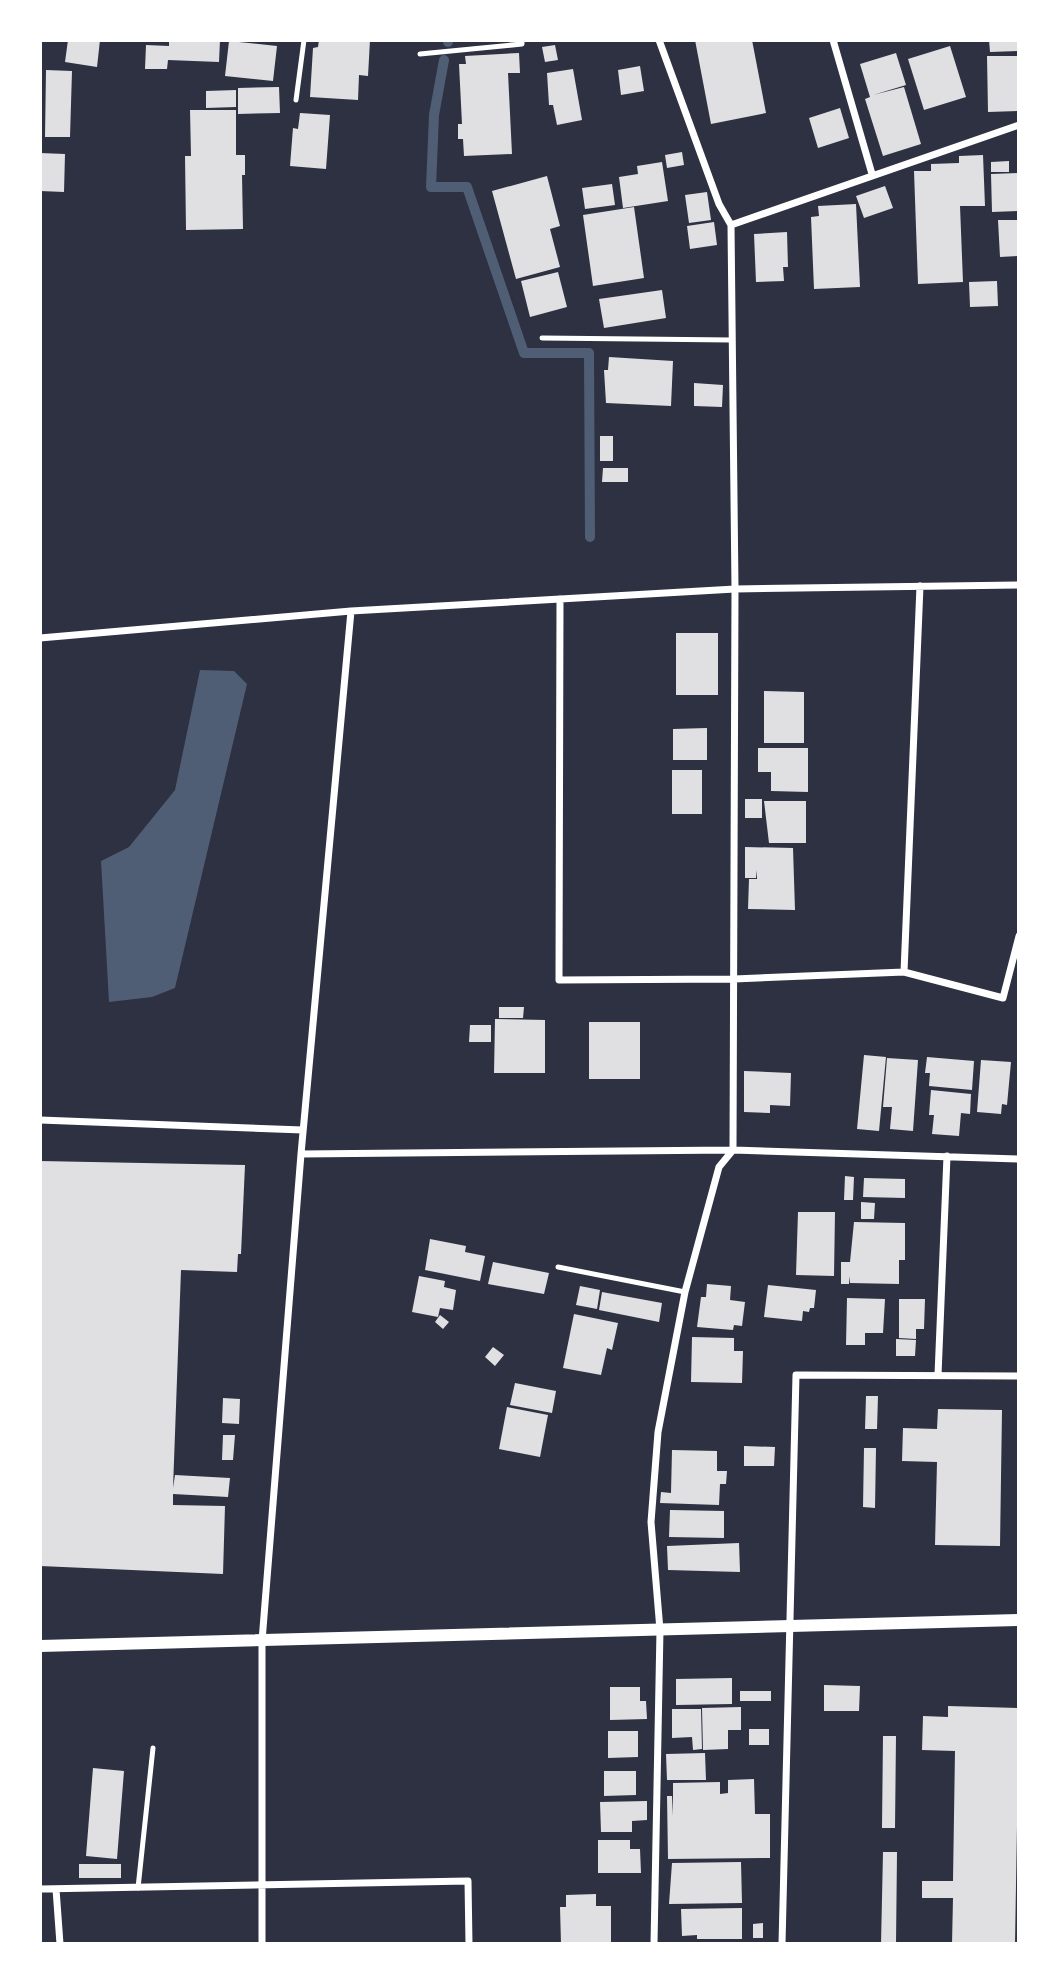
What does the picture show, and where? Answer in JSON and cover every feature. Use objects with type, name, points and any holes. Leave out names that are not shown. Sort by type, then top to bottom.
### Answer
[{"type":"street","points":[[654,1944],[660,1630],[651,1522],[657,1445],[685,1292],[719,1167],[733,1150],[736,589],[731,225],[719,204],[659,40]]},
{"type":"street","points":[[833,40],[872,174]]},
{"type":"street","points":[[731,225],[1019,125]]},
{"type":"street","points":[[40,638],[351,611],[736,589],[1019,585]]},
{"type":"street","points":[[904,972],[920,586]]},
{"type":"street","points":[[560,599],[559,980],[734,979],[904,972],[1003,998],[1019,936]]},
{"type":"street","points":[[262,1944],[262,1641],[303,1130],[351,611]]},
{"type":"street","points":[[40,1120],[303,1130]]},
{"type":"street","points":[[301,1154],[733,1150],[1019,1159]]},
{"type":"street","points":[[938,1375],[947,1156]]},
{"type":"street","points":[[782,1944],[796,1375],[1019,1376]]},
{"type":"street","points":[[40,1646],[1019,1620]]},
{"type":"street","points":[[40,1889],[468,1881],[469,1944]]},
{"type":"street","points":[[56,1889],[60,1944]]},
{"type":"lane","points":[[296,100],[304,40]]},
{"type":"lane","points":[[420,54],[522,44],[522,40]]},
{"type":"lane","points":[[542,338],[732,340]]},
{"type":"lane","points":[[558,1267],[685,1292]]},
{"type":"lane","points":[[138,1888],[153,1748]]},
{"type":"water","points":[[200,670],[234,671],[247,684],[175,988],[152,997],[109,1002],[101,861],[129,847],[175,790]]},
{"type":"building","points":[[68,40],[100,40],[97,67],[65,62]]},
{"type":"building","points":[[169,40],[220,40],[219,62],[168,60],[167,69],[145,69],[146,45],[169,46]]},
{"type":"building","points":[[319,40],[370,40],[368,76],[359,75],[358,100],[310,97],[313,48],[318,47]]},
{"type":"building","points":[[695,40],[752,40],[766,113],[711,124]]},
{"type":"building","points":[[989,40],[1019,40],[1019,51],[990,52]]},
{"type":"building","points":[[229,41],[277,46],[273,81],[225,76]]},
{"type":"building","points":[[555,45],[558,60],[545,62],[542,47]]},
{"type":"building","points":[[950,46],[966,97],[924,110],[908,59]]},
{"type":"building","points":[[519,53],[520,73],[508,73],[512,154],[464,156],[463,139],[458,139],[458,124],[462,124],[459,64],[466,64],[465,56]]},
{"type":"building","points":[[896,53],[906,85],[873,95],[904,87],[921,144],[883,156],[865,99],[870,97],[860,64]]},
{"type":"building","points":[[987,56],[1017,56],[1019,111],[988,112]]},
{"type":"building","points":[[640,66],[644,91],[621,95],[618,70]]},
{"type":"building","points":[[573,69],[582,120],[557,125],[553,105],[549,105],[547,73]]},
{"type":"building","points":[[46,70],[72,71],[70,137],[45,137]]},
{"type":"building","points":[[279,87],[280,113],[238,114],[238,88]]},
{"type":"building","points":[[236,90],[236,107],[206,108],[206,91]]},
{"type":"building","points":[[840,108],[849,138],[818,148],[809,118]]},
{"type":"building","points":[[190,110],[236,110],[236,155],[245,155],[245,175],[242,175],[243,229],[186,230],[185,156],[191,156]]},
{"type":"building","points":[[300,113],[330,115],[326,169],[290,166],[293,128],[298,129]]},
{"type":"building","points":[[682,152],[684,165],[667,168],[665,155]]},
{"type":"building","points":[[40,153],[65,154],[64,192],[40,191]]},
{"type":"building","points":[[983,155],[985,206],[960,206],[963,282],[918,284],[914,171],[931,171],[931,164],[959,163],[959,156]]},
{"type":"building","points":[[1009,161],[1009,172],[991,172],[991,162]]},
{"type":"building","points":[[662,162],[668,201],[623,208],[619,177],[638,174],[637,166]]},
{"type":"building","points":[[1019,173],[1019,211],[992,212],[991,174]]},
{"type":"building","points":[[547,176],[560,226],[550,229],[560,267],[516,279],[492,191]]},
{"type":"building","points":[[612,184],[615,205],[585,209],[582,188]]},
{"type":"building","points":[[885,186],[893,208],[864,218],[856,196]]},
{"type":"building","points":[[707,192],[711,220],[689,223],[685,195]]},
{"type":"building","points":[[856,204],[860,287],[814,289],[811,217],[819,216],[818,206]]},
{"type":"building","points":[[634,207],[644,278],[593,286],[583,215]]},
{"type":"building","points":[[998,220],[1019,220],[1019,256],[1000,257]]},
{"type":"building","points":[[714,222],[717,245],[690,249],[687,226]]},
{"type":"building","points":[[787,232],[788,267],[783,267],[784,281],[756,282],[754,234]]},
{"type":"building","points":[[558,272],[567,307],[530,317],[521,281]]},
{"type":"building","points":[[997,281],[998,306],[970,307],[969,282]]},
{"type":"building","points":[[662,290],[666,318],[604,328],[599,299]]},
{"type":"building","points":[[609,357],[673,361],[671,406],[606,403],[604,370],[608,370]]},
{"type":"building","points":[[694,383],[723,385],[722,407],[694,406]]},
{"type":"building","points":[[600,436],[613,436],[613,461],[600,461]]},
{"type":"building","points":[[603,468],[628,468],[628,482],[602,482]]},
{"type":"building","points":[[676,633],[718,633],[718,695],[676,695]]},
{"type":"building","points":[[764,691],[804,692],[804,743],[764,743]]},
{"type":"building","points":[[707,728],[707,760],[673,760],[673,729]]},
{"type":"building","points":[[758,748],[808,748],[808,792],[771,791],[771,772],[758,772]]},
{"type":"building","points":[[672,770],[702,770],[702,814],[672,814]]},
{"type":"building","points":[[745,799],[762,799],[762,818],[745,818]]},
{"type":"building","points":[[764,801],[806,801],[806,843],[769,843]]},
{"type":"building","points":[[745,847],[793,848],[795,910],[748,909],[749,879],[757,879],[757,870],[756,878],[745,878]]},
{"type":"building","points":[[499,1007],[524,1007],[523,1018],[499,1018]]},
{"type":"building","points":[[495,1019],[545,1020],[545,1073],[494,1073]]},
{"type":"building","points":[[589,1022],[640,1022],[640,1079],[589,1079]]},
{"type":"building","points":[[470,1025],[491,1025],[491,1042],[469,1042]]},
{"type":"building","points":[[864,1055],[886,1057],[879,1131],[857,1129]]},
{"type":"building","points":[[927,1057],[974,1061],[972,1090],[929,1086],[930,1073],[925,1073]]},
{"type":"building","points":[[887,1058],[918,1060],[913,1131],[890,1129],[892,1107],[883,1107]]},
{"type":"building","points":[[981,1060],[1011,1062],[1007,1105],[1002,1104],[1001,1114],[977,1112]]},
{"type":"building","points":[[744,1071],[791,1073],[790,1106],[770,1105],[770,1113],[744,1112]]},
{"type":"building","points":[[931,1090],[971,1094],[970,1114],[961,1113],[959,1136],[932,1134],[934,1115],[929,1115]]},
{"type":"building","points":[[40,1161],[245,1165],[241,1254],[238,1254],[237,1272],[181,1270],[173,1488],[175,1475],[230,1478],[228,1497],[173,1494],[173,1505],[225,1506],[223,1574],[40,1566]]},
{"type":"building","points":[[845,1176],[854,1177],[853,1200],[844,1200]]},
{"type":"building","points":[[864,1178],[905,1179],[905,1198],[863,1197]]},
{"type":"building","points":[[861,1202],[875,1203],[874,1219],[861,1219]]},
{"type":"building","points":[[798,1212],[835,1212],[834,1276],[796,1275]]},
{"type":"building","points":[[854,1222],[905,1223],[905,1260],[899,1260],[899,1284],[850,1283],[849,1276],[849,1284],[841,1284],[841,1262],[850,1262]]},
{"type":"building","points":[[430,1239],[466,1246],[465,1252],[485,1256],[480,1281],[425,1270]]},
{"type":"building","points":[[493,1262],[549,1273],[544,1294],[488,1284]]},
{"type":"building","points":[[419,1276],[445,1281],[444,1287],[456,1290],[453,1310],[440,1308],[438,1317],[412,1312]]},
{"type":"building","points":[[707,1284],[731,1286],[730,1300],[745,1302],[742,1326],[734,1325],[733,1330],[697,1327],[701,1297],[706,1297]]},
{"type":"building","points":[[768,1285],[816,1290],[814,1308],[810,1308],[809,1312],[803,1311],[802,1321],[764,1317]]},
{"type":"building","points":[[580,1286],[600,1290],[597,1309],[576,1305]]},
{"type":"building","points":[[602,1292],[662,1303],[659,1322],[599,1310]]},
{"type":"building","points":[[847,1298],[885,1299],[883,1333],[865,1333],[865,1345],[846,1345]]},
{"type":"building","points":[[899,1299],[925,1299],[924,1329],[916,1329],[916,1339],[899,1338]]},
{"type":"building","points":[[574,1314],[618,1323],[612,1350],[607,1348],[601,1375],[563,1368]]},
{"type":"building","points":[[440,1315],[449,1322],[443,1329],[435,1322]]},
{"type":"building","points":[[692,1337],[734,1338],[734,1351],[743,1351],[742,1383],[691,1382]]},
{"type":"building","points":[[896,1339],[916,1340],[915,1356],[896,1356]]},
{"type":"building","points":[[493,1347],[504,1355],[495,1366],[485,1357]]},
{"type":"building","points":[[515,1383],[556,1391],[552,1413],[510,1405]]},
{"type":"building","points":[[866,1396],[878,1396],[877,1429],[865,1429]]},
{"type":"building","points":[[223,1398],[240,1399],[239,1424],[222,1423]]},
{"type":"building","points":[[507,1407],[548,1415],[540,1457],[499,1449]]},
{"type":"building","points":[[938,1409],[1002,1410],[1000,1546],[935,1545],[937,1462],[902,1461],[903,1428],[937,1429]]},
{"type":"building","points":[[223,1435],[235,1435],[233,1460],[222,1460]]},
{"type":"building","points":[[744,1446],[775,1447],[774,1466],[744,1466]]},
{"type":"building","points":[[864,1448],[876,1448],[875,1508],[863,1507]]},
{"type":"building","points":[[672,1450],[717,1451],[717,1471],[727,1471],[726,1484],[720,1484],[719,1505],[660,1503],[661,1492],[671,1493]]},
{"type":"building","points":[[670,1510],[724,1511],[724,1538],[669,1537]]},
{"type":"building","points":[[739,1543],[740,1572],[668,1570],[667,1546]]},
{"type":"building","points":[[732,1678],[732,1704],[676,1705],[676,1679]]},
{"type":"building","points":[[824,1685],[860,1686],[859,1711],[824,1711]]},
{"type":"building","points":[[610,1687],[640,1687],[640,1701],[646,1701],[647,1719],[610,1720]]},
{"type":"building","points":[[740,1691],[771,1691],[771,1701],[740,1701]]},
{"type":"building","points":[[948,1706],[1019,1708],[1015,1944],[952,1944],[953,1898],[922,1898],[922,1881],[953,1881],[955,1751],[922,1750],[923,1716],[948,1717]]},
{"type":"building","points":[[741,1707],[741,1730],[728,1730],[728,1749],[703,1750],[702,1708]]},
{"type":"building","points":[[672,1709],[701,1709],[702,1749],[693,1750],[692,1737],[672,1738]]},
{"type":"building","points":[[749,1729],[769,1729],[769,1745],[749,1745]]},
{"type":"building","points":[[608,1731],[638,1731],[638,1757],[608,1758]]},
{"type":"building","points":[[883,1736],[896,1736],[895,1828],[882,1828]]},
{"type":"building","points":[[705,1753],[706,1780],[667,1780],[666,1754]]},
{"type":"building","points":[[93,1768],[124,1771],[117,1859],[86,1856]]},
{"type":"building","points":[[604,1771],[636,1771],[636,1795],[604,1796]]},
{"type":"building","points":[[754,1779],[755,1814],[770,1814],[770,1858],[668,1859],[667,1796],[672,1796],[673,1816],[673,1783],[720,1782],[720,1794],[728,1793],[728,1780]]},
{"type":"building","points":[[647,1801],[647,1820],[632,1821],[632,1832],[601,1832],[600,1802]]},
{"type":"building","points":[[598,1840],[630,1840],[630,1849],[640,1849],[641,1873],[598,1873]]},
{"type":"building","points":[[883,1852],[897,1852],[896,1944],[881,1944]]},
{"type":"building","points":[[741,1862],[742,1903],[669,1904],[672,1863]]},
{"type":"building","points":[[79,1864],[121,1864],[121,1878],[79,1878]]},
{"type":"building","points":[[596,1894],[596,1906],[611,1906],[611,1944],[561,1944],[560,1907],[566,1907],[566,1895]]},
{"type":"building","points":[[742,1908],[742,1939],[697,1939],[697,1935],[682,1936],[681,1909]]},
{"type":"building","points":[[763,1923],[763,1938],[753,1938],[753,1924]]},
{"type":"waterway","points":[[444,60],[434,115],[431,187],[467,187],[524,353],[589,353],[590,537]]}]
